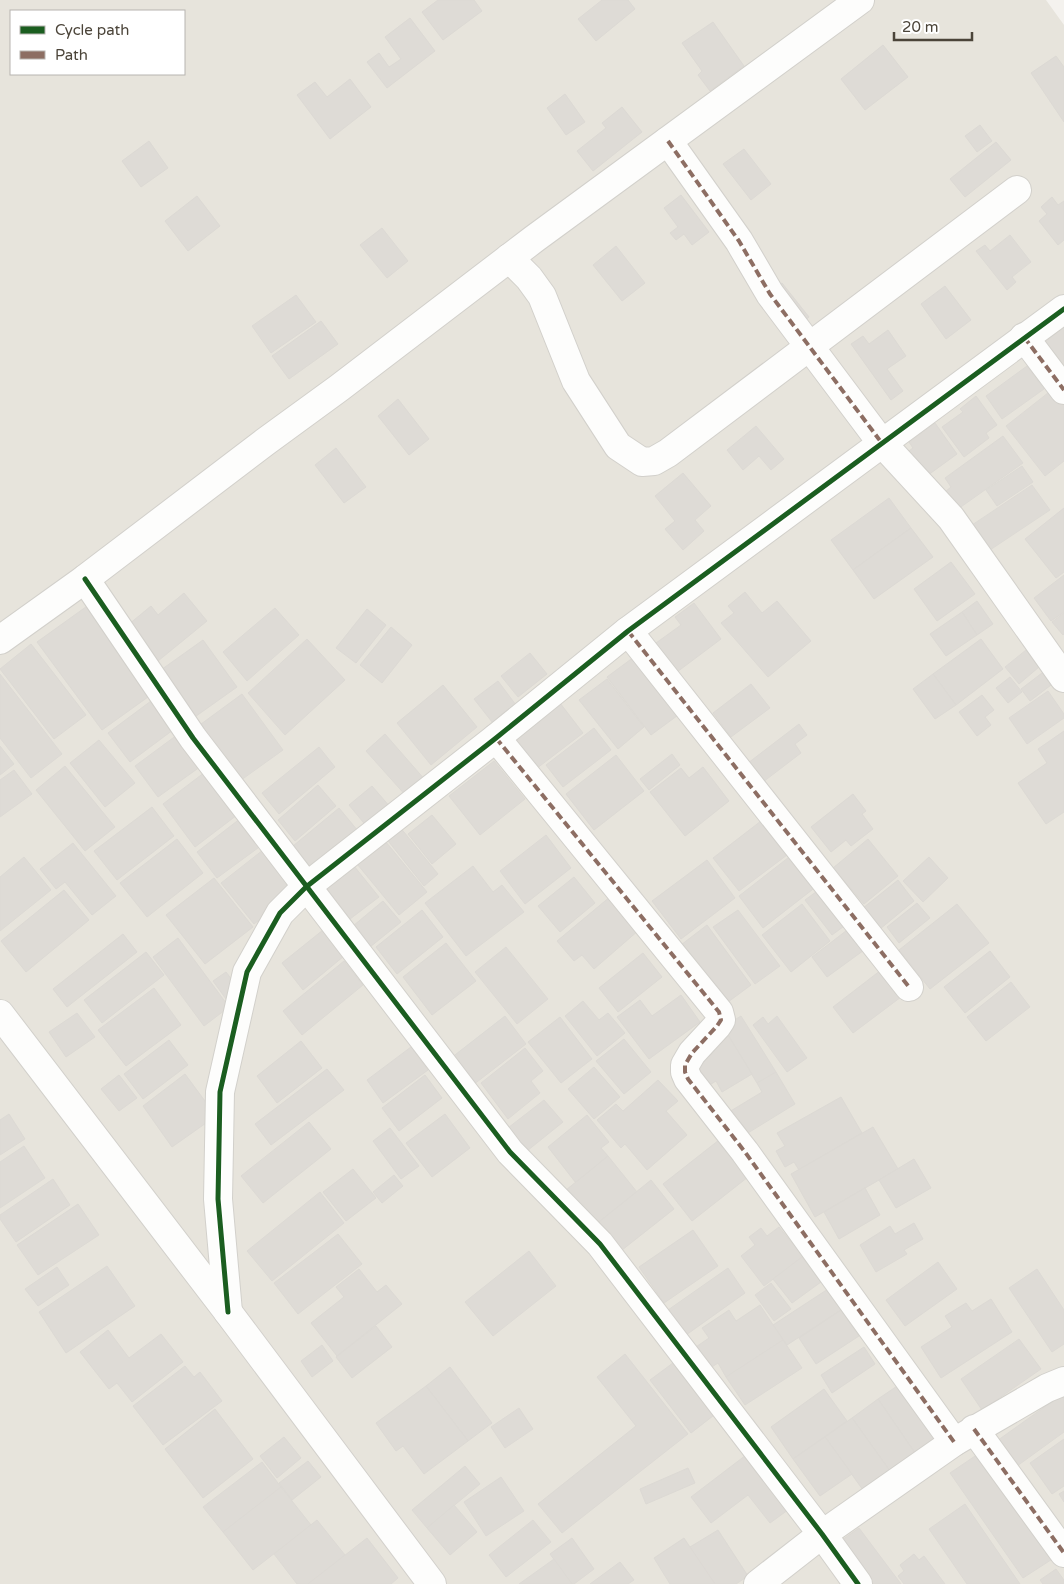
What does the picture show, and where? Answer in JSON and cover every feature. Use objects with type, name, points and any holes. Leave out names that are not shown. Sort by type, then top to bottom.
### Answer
[{"type":"street","points":[[0,640],[85,579],[508,258],[860,0]]},
{"type":"street","points":[[668,141],[739,240],[770,294],[881,442],[951,518],[1064,678]]},
{"type":"street","points":[[508,258],[529,278],[542,296],[576,381],[618,446],[642,462],[654,461],[668,453],[1017,190]]},
{"type":"street","points":[[228,1312],[218,1199],[220,1092],[247,972],[280,912],[306,888],[628,631],[1064,308]]},
{"type":"street","points":[[1024,337],[1064,390]]},
{"type":"street","points":[[85,579],[193,738],[306,888],[510,1152],[600,1244],[822,1534],[858,1584]]},
{"type":"street","points":[[628,631],[909,988]]},
{"type":"street","points":[[496,738],[719,1012],[721,1020],[692,1053],[685,1066],[684,1072],[688,1079],[964,1436],[1064,1553]]},
{"type":"street","points":[[0,1014],[228,1312],[432,1584]]},
{"type":"street","points":[[758,1584],[822,1534],[964,1436],[1047,1388],[1064,1381]]},
{"type":"shaded area","points":[[0,0],[1046,0],[1064,25],[1064,1584],[0,1584]]},
{"type":"building","points":[[438,0],[474,0],[482,11],[443,40],[422,12]]},
{"type":"building","points":[[602,0],[628,0],[635,9],[596,41],[578,19]]},
{"type":"building","points":[[410,18],[435,51],[387,88],[367,62],[379,53],[389,67],[401,59],[385,37]]},
{"type":"building","points":[[713,22],[744,66],[710,91],[698,75],[702,71],[682,43]]},
{"type":"building","points":[[883,45],[908,77],[865,110],[841,79]]},
{"type":"building","points":[[1056,56],[1064,67],[1064,122],[1031,73]]},
{"type":"building","points":[[350,79],[371,107],[330,139],[297,95],[315,82],[327,97]]},
{"type":"building","points":[[565,94],[585,122],[566,135],[547,108]]},
{"type":"building","points":[[622,107],[642,132],[593,171],[577,151],[606,128],[602,123]]},
{"type":"building","points":[[980,125],[992,141],[977,152],[965,136]]},
{"type":"building","points":[[149,141],[168,168],[141,187],[122,161]]},
{"type":"building","points":[[996,142],[1011,160],[965,197],[950,179]]},
{"type":"building","points":[[744,149],[771,184],[751,200],[723,164]]},
{"type":"building","points":[[681,195],[709,232],[692,245],[684,234],[676,240],[670,233],[678,227],[664,208]]},
{"type":"building","points":[[197,196],[220,226],[188,251],[165,221]]},
{"type":"building","points":[[1052,197],[1058,205],[1064,201],[1064,240],[1058,245],[1039,221],[1047,214],[1041,207]]},
{"type":"building","points":[[382,228],[408,261],[387,278],[360,245]]},
{"type":"building","points":[[1010,235],[1031,262],[1012,277],[1016,282],[1007,290],[976,251],[985,245],[990,251]]},
{"type":"building","points":[[616,246],[645,283],[622,301],[593,265]]},
{"type":"building","points":[[782,283],[809,317],[797,327],[770,292]]},
{"type":"building","points":[[945,286],[971,320],[946,339],[921,304]]},
{"type":"building","points":[[296,295],[316,322],[271,353],[252,326]]},
{"type":"building","points":[[321,321],[338,344],[289,379],[272,356]]},
{"type":"building","points":[[1064,327],[1064,377],[1040,346]]},
{"type":"building","points":[[888,330],[906,356],[887,369],[903,391],[891,400],[851,344],[863,336],[869,344]]},
{"type":"building","points":[[1027,366],[1044,389],[1002,419],[986,396]]},
{"type":"building","points":[[1053,389],[1064,403],[1064,461],[1045,476],[1006,426]]},
{"type":"building","points":[[976,396],[997,425],[986,433],[989,438],[964,457],[942,427],[963,412],[960,409]]},
{"type":"building","points":[[398,399],[429,439],[409,455],[378,416]]},
{"type":"building","points":[[935,423],[957,454],[924,478],[906,453],[913,448],[909,442]]},
{"type":"building","points":[[756,426],[784,459],[771,470],[759,456],[743,470],[727,450]]},
{"type":"building","points":[[1003,436],[1023,463],[958,509],[945,492],[951,487],[945,478]]},
{"type":"building","points":[[336,448],[366,487],[344,503],[315,465]]},
{"type":"building","points":[[1022,466],[1033,482],[997,506],[986,490]]},
{"type":"building","points":[[683,473],[711,506],[695,520],[704,531],[683,550],[665,529],[675,521],[655,496]]},
{"type":"building","points":[[1032,485],[1050,510],[990,550],[972,525]]},
{"type":"building","points":[[889,498],[911,528],[853,570],[831,540]]},
{"type":"building","points":[[1064,508],[1064,572],[1056,578],[1025,539]]},
{"type":"building","points":[[911,528],[933,557],[874,599],[853,570]]},
{"type":"building","points":[[951,562],[975,594],[937,621],[914,589]]},
{"type":"building","points":[[1064,575],[1064,612],[1051,621],[1034,598]]},
{"type":"building","points":[[745,592],[762,613],[777,601],[811,641],[768,677],[721,623],[734,613],[728,606]]},
{"type":"building","points":[[184,593],[207,621],[158,661],[128,625],[151,606],[158,615]]},
{"type":"building","points":[[977,601],[993,624],[977,635],[962,612]]},
{"type":"building","points":[[694,603],[721,639],[677,672],[656,643],[681,625],[675,617]]},
{"type":"building","points":[[90,604],[155,692],[102,730],[37,642]]},
{"type":"building","points":[[275,608],[299,635],[247,681],[223,652]]},
{"type":"building","points":[[367,609],[386,625],[356,663],[336,648]]},
{"type":"building","points":[[962,612],[977,635],[946,656],[930,634]]},
{"type":"building","points":[[1064,613],[1064,634],[1063,635],[1052,622]]},
{"type":"building","points":[[391,627],[412,645],[382,683],[360,665]]},
{"type":"building","points":[[307,639],[345,680],[285,735],[248,693]]},
{"type":"building","points":[[981,639],[1003,669],[956,705],[933,674]]},
{"type":"building","points":[[203,640],[237,687],[192,719],[158,672]]},
{"type":"building","points":[[31,644],[86,715],[54,739],[0,669]]},
{"type":"building","points":[[1026,650],[1039,667],[1019,684],[1005,667]]},
{"type":"building","points":[[642,651],[685,710],[651,735],[607,677]]},
{"type":"building","points":[[530,653],[547,674],[518,697],[501,676]]},
{"type":"building","points":[[1046,670],[1055,682],[1030,701],[1021,689]]},
{"type":"building","points":[[0,674],[62,754],[31,778],[0,738]]},
{"type":"building","points":[[933,674],[956,705],[935,719],[913,689]]},
{"type":"building","points":[[1010,677],[1022,692],[1008,703],[996,688]]},
{"type":"building","points":[[607,679],[644,727],[618,749],[579,700]]},
{"type":"building","points":[[498,681],[519,709],[496,727],[474,699]]},
{"type":"building","points":[[751,684],[770,708],[731,737],[713,713]]},
{"type":"building","points":[[443,685],[477,727],[431,765],[397,723]]},
{"type":"building","points":[[1048,691],[1064,714],[1064,718],[1027,744],[1009,718]]},
{"type":"building","points":[[242,694],[283,750],[237,783],[197,727]]},
{"type":"building","points":[[982,695],[994,710],[985,717],[991,725],[977,736],[959,712]]},
{"type":"building","points":[[155,698],[177,727],[130,762],[108,733]]},
{"type":"building","points":[[560,703],[583,733],[532,772],[509,741]]},
{"type":"building","points":[[799,724],[807,735],[795,744],[801,753],[763,782],[748,763]]},
{"type":"building","points":[[594,728],[611,750],[563,787],[546,765]]},
{"type":"building","points":[[1064,731],[1064,812],[1046,824],[1018,783],[1047,763],[1038,749]]},
{"type":"building","points":[[181,732],[204,764],[158,797],[135,766]]},
{"type":"building","points":[[385,734],[426,781],[408,798],[366,751]]},
{"type":"building","points":[[99,740],[135,783],[105,807],[70,763]]},
{"type":"building","points":[[0,746],[14,764],[0,775]]},
{"type":"building","points":[[319,747],[335,767],[279,814],[262,793]]},
{"type":"building","points":[[672,754],[680,765],[649,790],[640,779]]},
{"type":"building","points":[[616,755],[644,791],[594,830],[566,794]]},
{"type":"building","points":[[494,761],[525,799],[480,835],[449,796]]},
{"type":"building","points":[[65,766],[115,827],[85,851],[36,790]]},
{"type":"building","points":[[703,767],[729,801],[685,836],[650,792],[681,768],[689,778]]},
{"type":"building","points":[[209,769],[241,812],[195,847],[163,804]]},
{"type":"building","points":[[14,770],[32,794],[0,817],[0,780]]},
{"type":"building","points":[[318,785],[336,806],[295,841],[278,820]]},
{"type":"building","points":[[372,786],[391,808],[368,828],[349,805]]},
{"type":"building","points":[[853,794],[866,811],[862,814],[873,829],[851,846],[846,840],[831,852],[811,827]]},
{"type":"building","points":[[152,807],[174,836],[117,880],[94,851]]},
{"type":"building","points":[[339,808],[363,837],[317,875],[293,846]]},
{"type":"building","points":[[432,815],[456,844],[432,864],[408,834]]},
{"type":"building","points":[[241,818],[262,845],[217,878],[197,852]]},
{"type":"building","points":[[761,821],[787,855],[739,891],[713,858]]},
{"type":"building","points":[[399,826],[438,874],[424,886],[385,837]]},
{"type":"building","points":[[546,835],[571,868],[525,904],[500,871]]},
{"type":"building","points":[[381,836],[427,892],[399,915],[353,859]]},
{"type":"building","points":[[177,839],[203,873],[147,917],[120,883]]},
{"type":"building","points":[[868,839],[898,876],[864,904],[833,868]]},
{"type":"building","points":[[73,843],[116,896],[92,915],[65,882],[56,889],[40,869]]},
{"type":"building","points":[[263,850],[296,892],[254,924],[221,883]]},
{"type":"building","points":[[793,854],[817,886],[763,928],[739,896]]},
{"type":"building","points":[[24,857],[51,890],[0,931],[0,877]]},
{"type":"building","points":[[929,857],[948,878],[923,902],[903,881]]},
{"type":"building","points":[[707,860],[735,898],[681,939],[652,901]]},
{"type":"building","points":[[354,866],[379,897],[350,919],[326,888]]},
{"type":"building","points":[[473,866],[493,892],[502,885],[524,912],[466,956],[425,903]]},
{"type":"building","points":[[574,877],[595,903],[560,932],[538,906]]},
{"type":"building","points":[[214,878],[253,927],[205,964],[166,915]]},
{"type":"building","points":[[898,880],[914,901],[880,929],[863,908]]},
{"type":"building","points":[[824,886],[851,921],[832,935],[805,900]]},
{"type":"building","points":[[64,890],[89,920],[26,972],[1,941]]},
{"type":"building","points":[[611,896],[639,930],[594,969],[582,955],[574,961],[557,941]]},
{"type":"building","points":[[383,901],[401,922],[370,947],[353,926]]},
{"type":"building","points":[[917,903],[930,918],[899,943],[887,927]]},
{"type":"building","points":[[802,904],[830,941],[791,972],[762,935]]},
{"type":"building","points":[[957,904],[989,943],[930,989],[899,950]]},
{"type":"building","points":[[422,910],[443,937],[397,974],[376,947]]},
{"type":"building","points":[[738,910],[780,966],[755,984],[713,927]]},
{"type":"building","points":[[855,924],[871,945],[827,977],[812,957]]},
{"type":"building","points":[[707,925],[751,985],[720,1008],[677,948]]},
{"type":"building","points":[[323,930],[344,956],[303,990],[282,963]]},
{"type":"building","points":[[123,934],[137,952],[67,1007],[53,989]]},
{"type":"building","points":[[178,938],[229,1007],[204,1026],[153,957]]},
{"type":"building","points":[[446,943],[476,981],[432,1015],[403,977]]},
{"type":"building","points":[[506,947],[548,999],[517,1024],[475,972]]},
{"type":"building","points":[[990,951],[1010,977],[965,1013],[944,987]]},
{"type":"building","points":[[146,952],[164,975],[102,1023],[84,1000]]},
{"type":"building","points":[[643,953],[662,977],[618,1012],[599,988]]},
{"type":"building","points":[[344,961],[363,985],[302,1035],[283,1011]]},
{"type":"building","points":[[885,967],[905,994],[853,1033],[833,1007]]},
{"type":"building","points":[[226,972],[239,989],[226,999],[213,981]]},
{"type":"building","points":[[1011,982],[1030,1007],[986,1041],[967,1017]]},
{"type":"building","points":[[154,988],[181,1025],[126,1066],[98,1030]]},
{"type":"building","points":[[681,995],[700,1022],[649,1059],[617,1017],[640,1000],[652,1016]]},
{"type":"building","points":[[583,1001],[599,1020],[608,1013],[625,1033],[597,1056],[565,1016]]},
{"type":"building","points":[[77,1013],[95,1037],[66,1057],[49,1032]]},
{"type":"building","points":[[505,1016],[526,1044],[473,1085],[451,1058]]},
{"type":"building","points":[[741,1016],[776,1072],[757,1083],[723,1027]]},
{"type":"building","points":[[777,1016],[807,1058],[787,1072],[753,1025],[763,1017],[768,1024]]},
{"type":"building","points":[[560,1017],[592,1059],[561,1083],[528,1042]]},
{"type":"building","points":[[728,1035],[752,1074],[722,1092],[716,1081],[708,1086],[696,1064],[712,1054],[708,1047]]},
{"type":"building","points":[[624,1039],[651,1072],[624,1094],[596,1061]]},
{"type":"building","points":[[169,1040],[188,1065],[143,1099],[124,1074]]},
{"type":"building","points":[[301,1041],[322,1068],[277,1103],[257,1076]]},
{"type":"building","points":[[411,1047],[428,1070],[383,1103],[367,1080]]},
{"type":"building","points":[[525,1048],[543,1071],[531,1081],[540,1093],[508,1119],[481,1083]]},
{"type":"building","points":[[594,1067],[620,1097],[594,1119],[568,1089]]},
{"type":"building","points":[[327,1069],[344,1090],[271,1145],[255,1124]]},
{"type":"building","points":[[776,1072],[795,1104],[743,1136],[729,1112],[762,1092],[757,1083]]},
{"type":"building","points":[[185,1074],[216,1116],[172,1147],[143,1106]]},
{"type":"building","points":[[119,1075],[137,1098],[119,1111],[101,1089]]},
{"type":"building","points":[[425,1075],[442,1098],[399,1131],[382,1108]]},
{"type":"building","points":[[658,1080],[678,1101],[666,1111],[687,1135],[647,1170],[625,1144],[621,1148],[597,1120],[616,1104],[623,1111]]},
{"type":"building","points":[[841,1097],[862,1133],[799,1170],[794,1162],[785,1167],[776,1151],[785,1146],[777,1133]]},
{"type":"building","points":[[544,1100],[563,1122],[522,1155],[504,1131]]},
{"type":"building","points":[[9,1114],[25,1139],[0,1155],[0,1120]]},
{"type":"building","points":[[445,1114],[470,1148],[432,1177],[406,1143]]},
{"type":"building","points":[[587,1115],[609,1142],[601,1148],[608,1156],[576,1183],[548,1147]]},
{"type":"building","points":[[309,1122],[331,1149],[263,1203],[241,1176]]},
{"type":"building","points":[[873,1127],[898,1169],[815,1217],[791,1174]]},
{"type":"building","points":[[390,1128],[419,1166],[401,1179],[373,1141]]},
{"type":"building","points":[[719,1140],[748,1177],[692,1221],[663,1184]]},
{"type":"building","points":[[24,1146],[45,1178],[0,1208],[0,1162]]},
{"type":"building","points":[[608,1156],[637,1192],[594,1226],[566,1190]]},
{"type":"building","points":[[914,1159],[931,1188],[896,1208],[879,1180]]},
{"type":"building","points":[[353,1169],[376,1198],[346,1221],[323,1192]]},
{"type":"building","points":[[394,1175],[403,1186],[382,1203],[373,1192]]},
{"type":"building","points":[[53,1179],[70,1205],[16,1242],[0,1219],[0,1215]]},
{"type":"building","points":[[651,1180],[674,1209],[617,1254],[594,1226]]},
{"type":"building","points":[[865,1188],[880,1215],[839,1239],[824,1212]]},
{"type":"building","points":[[320,1192],[344,1223],[272,1281],[247,1251]]},
{"type":"building","points":[[78,1204],[99,1235],[38,1275],[17,1245]]},
{"type":"building","points":[[914,1223],[923,1239],[904,1250],[907,1254],[876,1272],[860,1245],[890,1226],[895,1234]]},
{"type":"building","points":[[779,1227],[792,1243],[800,1238],[810,1251],[764,1286],[741,1256],[755,1245],[749,1237],[761,1228],[767,1236]]},
{"type":"building","points":[[693,1230],[718,1266],[664,1303],[639,1267]]},
{"type":"building","points":[[338,1234],[362,1264],[298,1314],[274,1283]]},
{"type":"building","points":[[529,1251],[556,1286],[493,1336],[465,1302]]},
{"type":"building","points":[[802,1257],[821,1282],[792,1303],[773,1279]]},
{"type":"building","points":[[938,1262],[957,1289],[905,1326],[886,1300]]},
{"type":"building","points":[[107,1266],[135,1306],[66,1353],[39,1312]]},
{"type":"building","points":[[57,1267],[69,1285],[38,1306],[25,1289]]},
{"type":"building","points":[[728,1268],[745,1293],[686,1335],[668,1310]]},
{"type":"building","points":[[359,1269],[377,1292],[386,1285],[402,1304],[337,1356],[311,1323],[344,1297],[336,1287]]},
{"type":"building","points":[[1037,1269],[1064,1310],[1064,1344],[1052,1352],[1009,1288]]},
{"type":"building","points":[[771,1283],[791,1309],[774,1321],[755,1295]]},
{"type":"building","points":[[828,1289],[841,1310],[787,1345],[773,1325]]},
{"type":"building","points":[[991,1299],[1012,1332],[941,1378],[921,1347],[952,1327],[945,1316],[966,1303],[972,1311]]},
{"type":"building","points":[[760,1305],[783,1340],[726,1377],[718,1363],[707,1370],[693,1349],[709,1338],[702,1328],[729,1310],[736,1321]]},
{"type":"building","points":[[841,1310],[859,1336],[816,1364],[799,1338]]},
{"type":"building","points":[[376,1326],[392,1347],[352,1378],[336,1357]]},
{"type":"building","points":[[108,1330],[129,1358],[161,1334],[183,1362],[132,1402],[117,1383],[109,1389],[80,1352]]},
{"type":"building","points":[[1019,1339],[1041,1369],[982,1410],[961,1379]]},
{"type":"building","points":[[783,1340],[802,1368],[745,1405],[726,1377]]},
{"type":"building","points":[[322,1345],[333,1361],[312,1377],[301,1361]]},
{"type":"building","points":[[864,1347],[875,1364],[832,1393],[821,1375]]},
{"type":"building","points":[[625,1354],[688,1434],[562,1533],[538,1504],[636,1426],[597,1377]]},
{"type":"building","points":[[677,1360],[718,1412],[691,1433],[650,1380]]},
{"type":"building","points":[[185,1366],[194,1377],[200,1372],[222,1401],[163,1445],[133,1406]]},
{"type":"building","points":[[450,1367],[492,1423],[468,1441],[426,1386]]},
{"type":"building","points":[[906,1380],[943,1433],[915,1453],[878,1399]]},
{"type":"building","points":[[426,1386],[468,1441],[424,1474],[403,1446],[396,1451],[376,1423]]},
{"type":"building","points":[[824,1389],[847,1421],[793,1459],[771,1427]]},
{"type":"building","points":[[1064,1393],[1064,1432],[1013,1469],[994,1443]]},
{"type":"building","points":[[878,1399],[915,1453],[890,1471],[852,1418]]},
{"type":"building","points":[[519,1408],[533,1429],[505,1448],[491,1427]]},
{"type":"building","points":[[215,1409],[253,1459],[203,1498],[165,1449]]},
{"type":"building","points":[[852,1418],[890,1471],[863,1490],[825,1437]]},
{"type":"building","points":[[284,1437],[301,1458],[277,1478],[260,1456]]},
{"type":"building","points":[[825,1437],[852,1474],[820,1496],[793,1459]]},
{"type":"building","points":[[1064,1439],[1064,1486],[1052,1494],[1030,1463]]},
{"type":"building","points":[[984,1450],[1057,1556],[1023,1578],[950,1473]]},
{"type":"building","points":[[750,1452],[792,1507],[770,1523],[748,1495],[711,1523],[691,1497]]},
{"type":"building","points":[[308,1461],[321,1477],[292,1500],[279,1483]]},
{"type":"building","points":[[262,1462],[281,1487],[223,1532],[203,1507]]},
{"type":"building","points":[[465,1466],[480,1484],[427,1528],[412,1510]]},
{"type":"building","points":[[688,1468],[695,1483],[646,1504],[640,1489]]},
{"type":"building","points":[[501,1477],[524,1511],[486,1536],[464,1502]]},
{"type":"building","points":[[281,1487],[311,1525],[253,1570],[223,1532]]},
{"type":"building","points":[[1064,1491],[1064,1502],[1059,1494]]},
{"type":"building","points":[[965,1504],[1020,1584],[967,1584],[929,1529]]},
{"type":"building","points":[[454,1505],[477,1532],[450,1555],[427,1528]]},
{"type":"building","points":[[317,1520],[345,1555],[308,1584],[297,1584],[274,1554]]},
{"type":"building","points":[[533,1520],[551,1542],[506,1577],[489,1555]]},
{"type":"building","points":[[859,1528],[901,1584],[864,1584],[835,1545]]},
{"type":"building","points":[[718,1530],[748,1576],[736,1584],[715,1584],[690,1547]]},
{"type":"building","points":[[367,1538],[398,1578],[391,1584],[308,1584]]},
{"type":"building","points":[[572,1538],[594,1569],[574,1584],[572,1584],[550,1554]]},
{"type":"building","points":[[684,1538],[715,1584],[670,1584],[654,1558]]},
{"type":"building","points":[[914,1554],[919,1560],[924,1556],[945,1584],[904,1584],[898,1576],[904,1571],[900,1565]]},
{"type":"building","points":[[554,1559],[572,1584],[519,1584]]},
{"type":"building","points":[[620,1562],[634,1580],[628,1584],[590,1584]]},
{"type":"building","points":[[1056,1569],[1064,1580],[1064,1584],[1043,1584],[1040,1580]]},
{"type":"marked path","points":[[668,141],[739,241],[770,294],[881,442]]},
{"type":"marked path","points":[[1024,337],[1064,390]]},
{"type":"marked path","points":[[628,631],[909,987]]},
{"type":"marked path","points":[[496,738],[719,1012],[721,1020],[692,1053],[685,1065],[688,1079],[745,1152],[954,1442]]},
{"type":"marked path","points":[[974,1429],[1064,1553]]},
{"type":"cycle path","points":[[228,1312],[218,1199],[220,1092],[247,972],[280,913],[306,887],[496,738],[628,631],[1064,309]]},
{"type":"cycle path","points":[[85,579],[193,738],[510,1152],[600,1244],[822,1534],[858,1584]]}]
